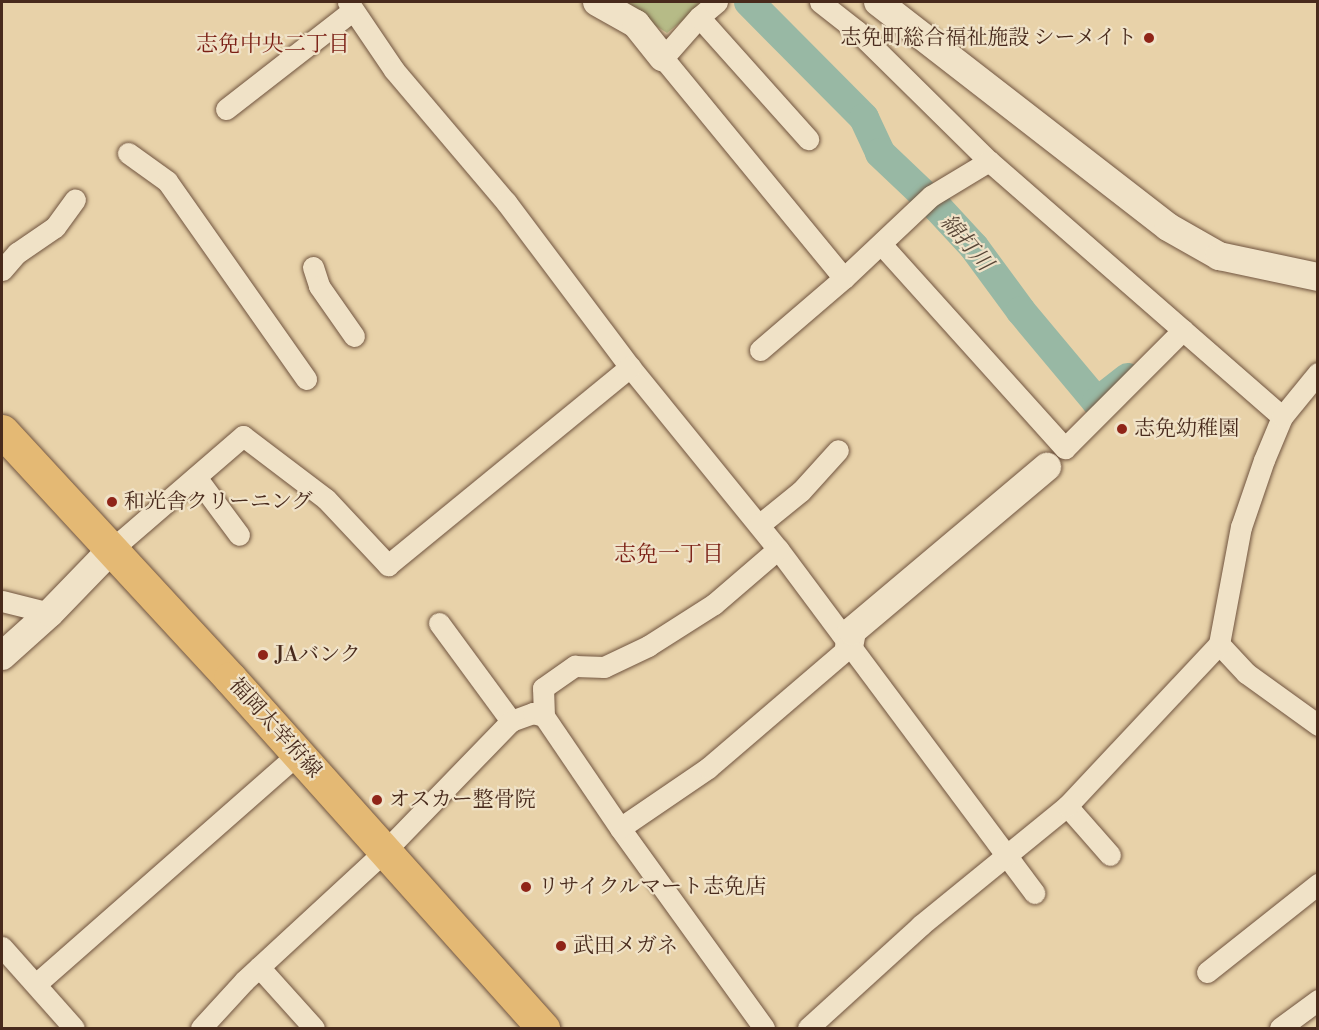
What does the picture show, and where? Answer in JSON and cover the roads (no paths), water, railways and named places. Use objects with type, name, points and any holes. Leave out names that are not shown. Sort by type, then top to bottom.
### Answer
[{"type":"main road","name":"福岡太宰府線","points":[[2,431],[298,754],[543,1029]]},
{"type":"street","points":[[597,2],[636,24],[844,278]]},
{"type":"street","points":[[663,58],[699,17],[717,2]]},
{"type":"street","points":[[820,2],[856,31],[989,161],[1282,417]]},
{"type":"street","points":[[878,2],[1168,227],[1219,256],[1317,277]]},
{"type":"street","points":[[226,109],[350,5],[394,70],[506,202],[630,367],[778,549],[1034,893]]},
{"type":"street","points":[[699,17],[808,139]]},
{"type":"street","points":[[128,153],[167,181],[306,379]]},
{"type":"street","points":[[760,350],[844,278],[931,196],[989,161]]},
{"type":"street","points":[[2,270],[17,254],[56,227],[75,199]]},
{"type":"street","points":[[881,243],[1065,448],[1183,330]]},
{"type":"street","points":[[313,267],[319,286],[354,336]]},
{"type":"street","points":[[2,656],[50,613],[112,549],[243,436],[326,499],[388,565],[630,367]]},
{"type":"street","points":[[808,1029],[921,925],[1067,806],[1220,644],[1241,527],[1264,460],[1282,417],[1311,399],[1317,373]]},
{"type":"street","points":[[759,525],[801,491],[838,450]]},
{"type":"street","points":[[620,828],[708,768],[849,646],[852,631],[1047,467]]},
{"type":"street","points":[[196,477],[238,536]]},
{"type":"street","points":[[764,1029],[620,828],[544,716],[543,688],[575,666],[604,667],[648,646],[714,604],[778,549]]},
{"type":"street","points":[[2,601],[50,613]]},
{"type":"street","points":[[439,623],[511,721]]},
{"type":"street","points":[[1220,644],[1246,673],[1317,725]]},
{"type":"street","points":[[201,1029],[259,967],[385,851],[511,721],[533,713],[544,716]]},
{"type":"street","points":[[36,984],[298,754]]},
{"type":"street","points":[[1067,806],[1110,855]]},
{"type":"street","points":[[1207,972],[1317,884]]},
{"type":"street","points":[[2,947],[74,1029]]},
{"type":"street","points":[[259,967],[314,1029]]},
{"type":"street","points":[[1280,1029],[1317,1000]]},
{"type":"waterway","name":"綿打川","points":[[749,2],[864,118],[880,153],[937,207],[974,247],[1021,311],[1097,402],[1128,378]]},
{"type":"place","name":"志免町総合福祉施設 シーメイト","points":[[1149,38]]},
{"type":"place","name":"志免幼稚園","points":[[1122,429]]},
{"type":"place","name":"和光舎クリーニング","points":[[112,502]]},
{"type":"place","name":"JAバンク","points":[[263,655]]},
{"type":"place","name":"オスカー整骨院","points":[[377,800]]},
{"type":"place","name":"リサイクルマート志免店","points":[[526,887]]},
{"type":"place","name":"武田メガネ","points":[[561,946]]},
{"type":"district","name":"志免中央二丁目","points":[[273,45]]},
{"type":"district","name":"志免一丁目","points":[[669,555]]}]
